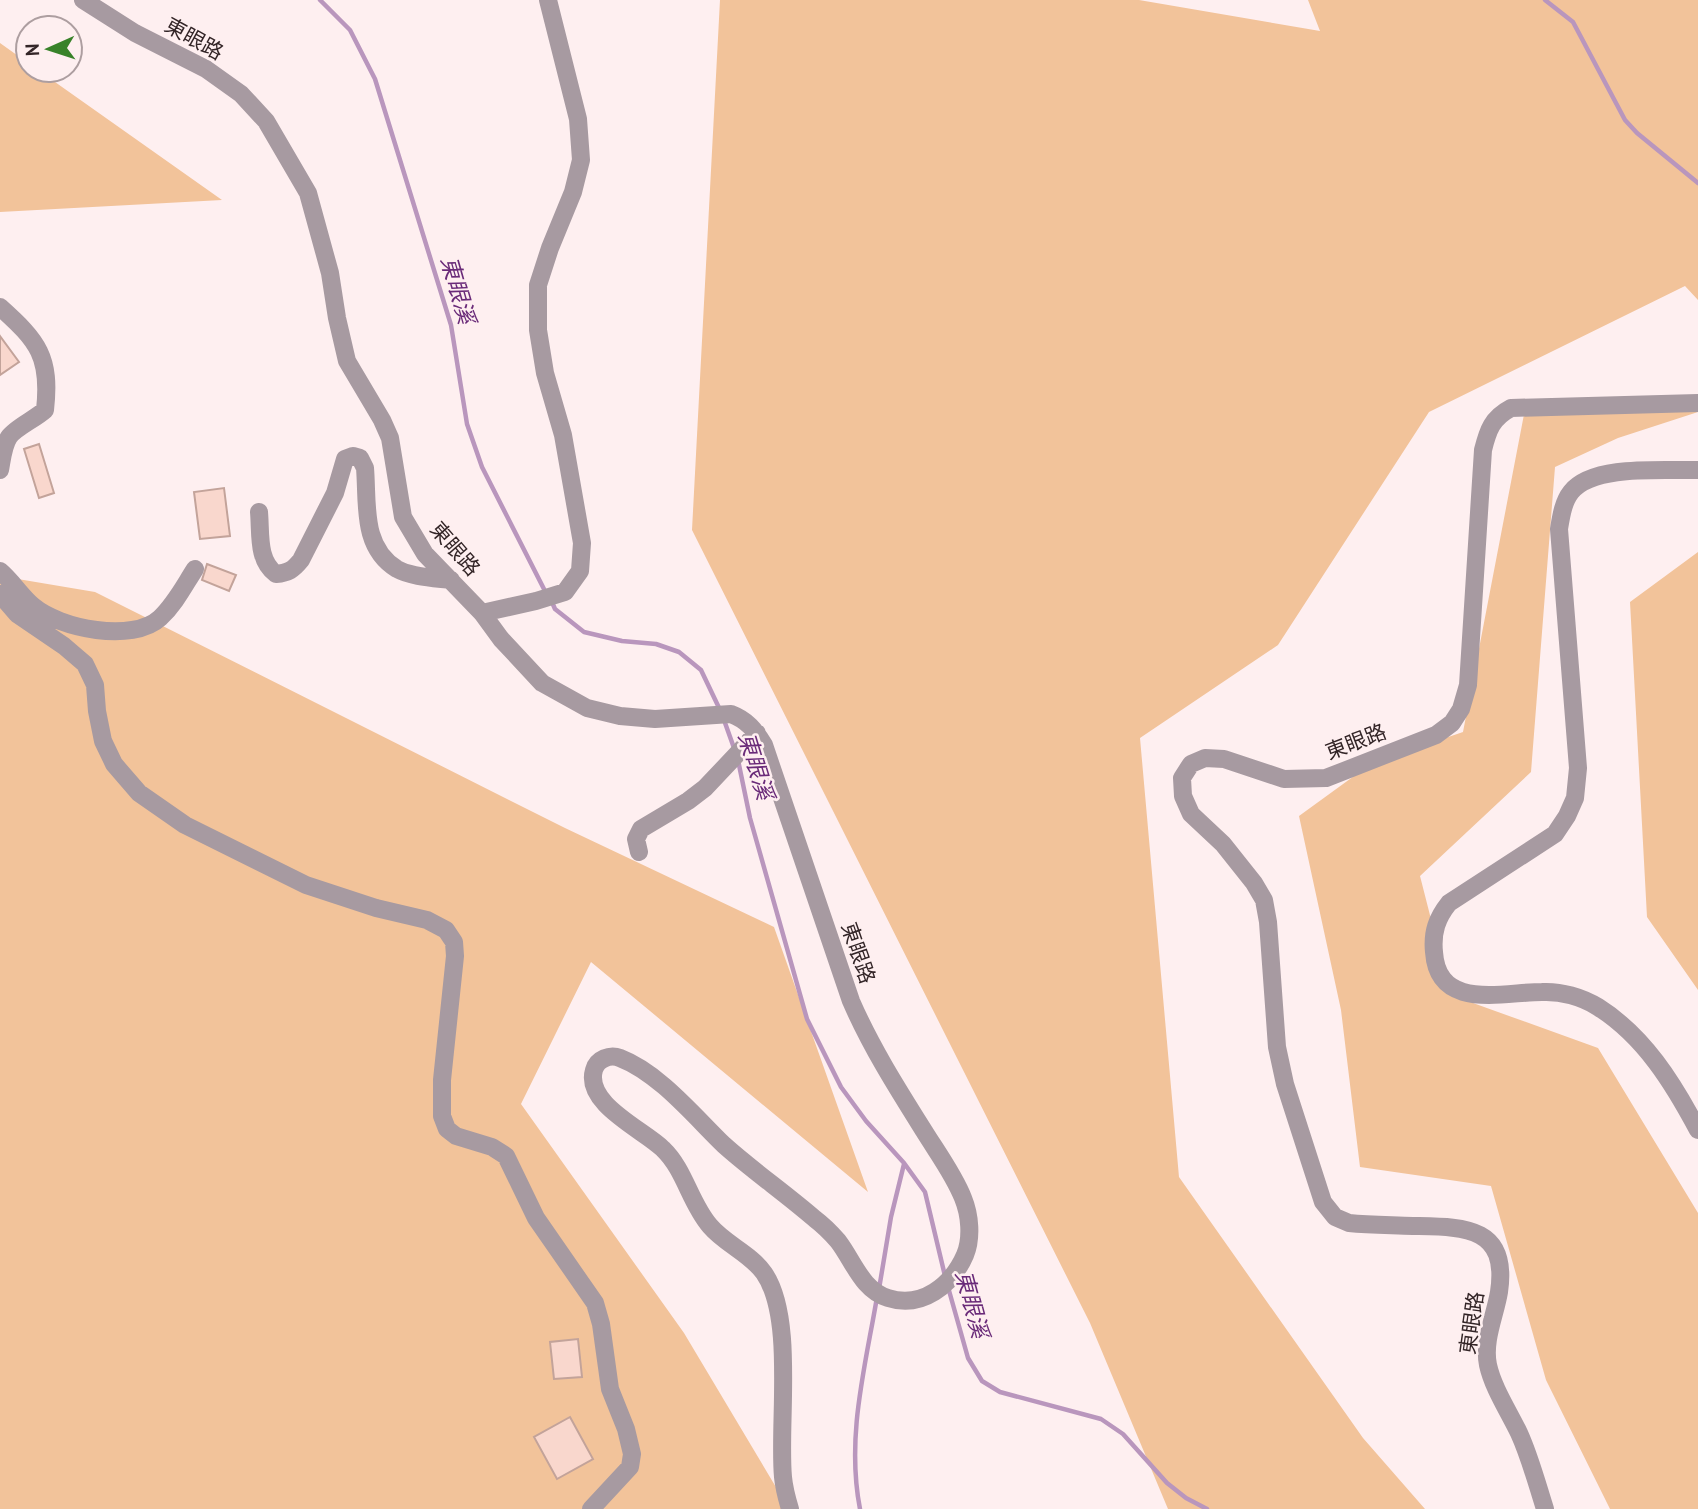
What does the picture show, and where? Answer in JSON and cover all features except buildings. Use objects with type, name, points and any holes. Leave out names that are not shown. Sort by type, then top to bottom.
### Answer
[{"type":"street","name":"東眼路","points":[[83,0],[135,33],[206,69],[241,94],[266,121],[307,193],[330,273],[347,361],[390,438],[404,517],[425,554],[482,613],[501,639],[542,682],[587,708],[620,716],[655,719],[731,714],[742,718],[757,733],[764,745],[803,867],[856,1014],[867,1039],[964,1199],[970,1226],[967,1251],[957,1272],[939,1289],[926,1297],[910,1301],[889,1299],[871,1290],[837,1240],[819,1222],[725,1146],[690,1110],[645,1072],[620,1058],[610,1056],[601,1060],[594,1070],[594,1083],[599,1097],[619,1116],[662,1148],[678,1168],[691,1197],[712,1229],[762,1269],[771,1285],[781,1327],[783,1479],[790,1509]]},
{"type":"street","points":[[482,613],[565,592],[580,571],[582,542],[563,435],[545,373],[538,330],[538,285],[573,192],[582,160],[578,119],[548,0]]},
{"type":"street","points":[[0,307],[25,330],[47,369],[45,410],[10,436],[5,445],[0,470]]},
{"type":"street","name":"東眼路","points":[[1545,1509],[1521,1436],[1488,1366],[1488,1343],[1501,1271],[1496,1255],[1488,1240],[1476,1232],[1457,1227],[1349,1223],[1335,1216],[1323,1202],[1284,1084],[1279,1060],[1264,901],[1254,883],[1223,844],[1191,814],[1182,796],[1182,778],[1191,764],[1205,758],[1224,759],[1284,779],[1326,778],[1436,735],[1452,723],[1461,709],[1468,685],[1483,450],[1489,426],[1498,415],[1511,408],[1698,404]]},
{"type":"street","points":[[259,512],[263,558],[267,568],[276,574],[294,569],[335,493],[345,459],[353,456],[360,458],[365,468],[369,532],[380,554],[398,570],[451,580]]},
{"type":"street","points":[[1698,470],[1607,473],[1581,482],[1569,494],[1559,529],[1578,768],[1575,798],[1555,834],[1449,903],[1437,918],[1433,941],[1434,963],[1446,984],[1466,995],[1545,992],[1569,995],[1597,1006],[1637,1037],[1653,1056],[1698,1130]]},
{"type":"street","points":[[0,570],[34,607],[65,623],[100,630],[135,630],[159,619],[195,569]]},
{"type":"street","points":[[0,594],[17,614],[85,664],[96,685],[97,711],[103,741],[114,764],[139,793],[185,825],[306,885],[376,908],[427,920],[446,930],[454,942],[455,956],[442,1080],[442,1116],[447,1129],[456,1136],[492,1147],[506,1157],[536,1219],[595,1303],[601,1324],[610,1389],[626,1429],[632,1454],[630,1467],[592,1509]]},
{"type":"street","points":[[639,852],[636,839],[641,829],[705,788],[757,733]]},
{"type":"shaded area","points":[[720,0],[1139,0],[1320,31],[1308,0],[1698,0],[1698,300],[1685,286],[1429,412],[1278,645],[1140,738],[1179,1177],[1363,1438],[1425,1509],[1168,1509],[1090,1323],[692,530]]},
{"type":"shaded area","points":[[0,43],[14,53],[14,84],[58,84],[222,200],[0,212]]},
{"type":"shaded area","points":[[1526,404],[1698,404],[1698,412],[1618,438],[1555,467],[1531,772],[1420,876],[1446,978],[1473,1003],[1598,1048],[1698,1213],[1698,1509],[1610,1509],[1546,1380],[1491,1186],[1360,1167],[1341,1010],[1299,816],[1372,763],[1463,732]]},
{"type":"shaded area","points":[[1698,552],[1698,990],[1647,917],[1630,602]]},
{"type":"shaded area","points":[[0,576],[95,592],[565,828],[774,927],[868,1192],[591,962],[521,1104],[684,1333],[789,1509],[0,1509]]},
{"type":"waterway","name":"東眼溪","points":[[320,0],[350,30],[375,79],[451,325],[467,424],[482,467],[546,593]]},
{"type":"waterway","points":[[1545,0],[1573,22],[1625,120],[1698,183]]},
{"type":"waterway","name":"東眼溪","points":[[551,600],[555,609],[584,632],[622,641],[656,644],[679,652],[701,670],[721,712]]},
{"type":"waterway","name":"東眼溪","points":[[724,720],[734,748]]},
{"type":"waterway","name":"東眼溪","points":[[738,760],[750,818],[807,1019],[841,1087],[925,1192],[945,1276]]},
{"type":"waterway","points":[[879,1289],[891,1217],[904,1164]]},
{"type":"waterway","name":"東眼溪","points":[[948,1287],[968,1358],[982,1381],[1000,1392],[1101,1419],[1123,1434],[1167,1483],[1186,1498],[1207,1509]]},
{"type":"waterway","points":[[860,1509],[856,1482],[856,1429],[877,1297]]}]
